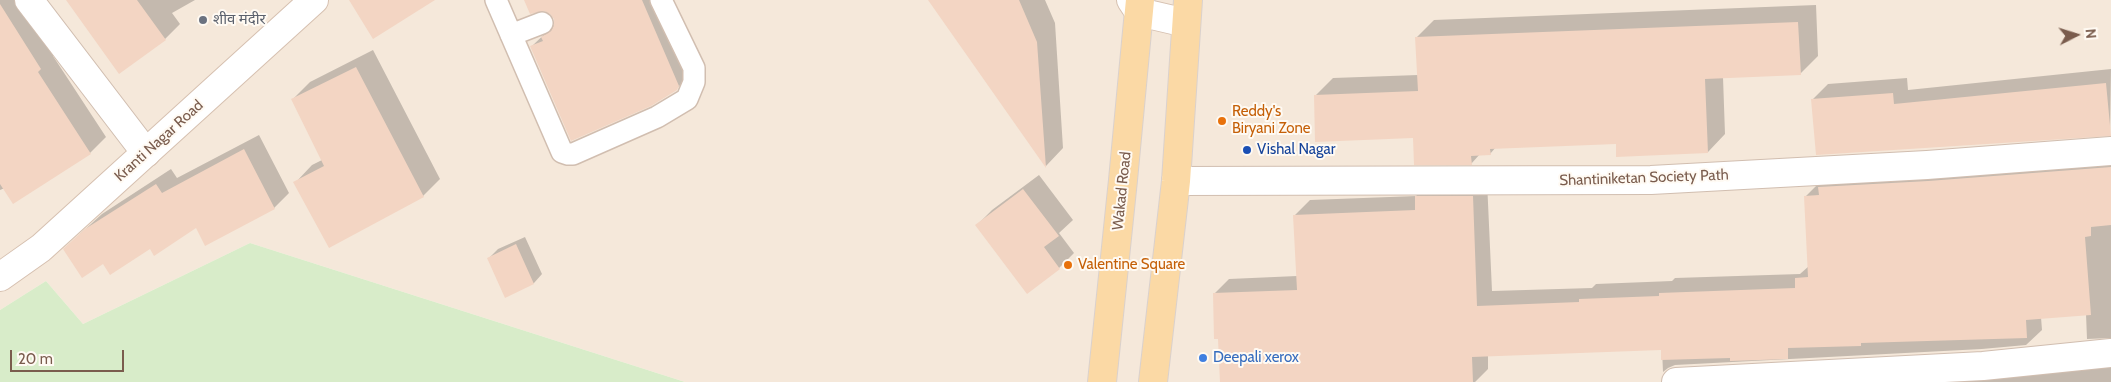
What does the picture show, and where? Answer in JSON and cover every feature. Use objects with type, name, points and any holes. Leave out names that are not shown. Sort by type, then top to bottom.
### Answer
[{"type":"main road","name":"Wakad Road","points":[[1102,382],[1137,4]]},
{"type":"main road","points":[[1153,382],[1176,181],[1187,12]]},
{"type":"street","points":[[29,0],[146,153]]},
{"type":"street","name":"Kranti Nagar Road","points":[[0,277],[41,248],[314,0]]},
{"type":"street","points":[[1137,4],[1187,12]]},
{"type":"street","name":"Shantiniketan Society Path","points":[[1176,181],[1651,180],[1927,165],[2111,151]]},
{"type":"street","points":[[1676,382],[1983,366],[2111,353]]},
{"type":"lane","points":[[496,0],[562,152],[568,154],[573,154],[657,117],[687,99],[694,82],[694,68],[661,0]]},
{"type":"lane","points":[[511,36],[542,23]]},
{"type":"shaded area","points":[[0,0],[2111,0],[2111,382],[685,382],[250,243],[83,324],[46,281],[0,310]]},
{"type":"green space","points":[[250,243],[685,382],[0,382],[0,310],[46,281],[83,324]]},
{"type":"building","points":[[66,0],[137,0],[166,40],[119,74]]},
{"type":"building","points":[[349,0],[435,0],[373,39]]},
{"type":"building","points":[[524,0],[642,0],[679,86],[677,90],[651,106],[571,141],[530,46],[543,41],[541,37],[551,31],[554,19],[544,11],[530,14]]},
{"type":"building","points":[[928,0],[1019,0],[1037,42],[1046,168]]},
{"type":"building","points":[[0,4],[41,69],[38,72],[91,154],[13,204],[0,184]]},
{"type":"building","points":[[1798,22],[1801,75],[1705,79],[1708,153],[1616,157],[1616,144],[1490,149],[1491,155],[1471,156],[1472,165],[1414,165],[1413,138],[1315,142],[1314,95],[1418,91],[1415,37]]},
{"type":"building","points":[[356,67],[424,197],[329,248],[293,182],[324,166],[291,99]]},
{"type":"building","points":[[2106,83],[2111,136],[1816,155],[1811,99],[1893,93],[1894,104]]},
{"type":"building","points":[[244,149],[275,209],[205,246],[196,228],[154,256],[150,249],[110,275],[103,264],[82,278],[63,249],[85,229],[156,184],[162,193]]},
{"type":"building","points":[[2111,167],[2111,225],[2091,227],[2091,236],[2085,237],[2091,315],[2026,320],[2027,338],[1861,343],[1861,346],[1788,348],[1788,359],[1730,361],[1730,358],[1661,360],[1661,350],[1472,357],[1473,382],[1220,382],[1218,339],[1214,339],[1213,293],[1297,290],[1293,215],[1415,210],[1415,196],[1473,196],[1477,306],[1579,302],[1579,299],[1659,296],[1659,293],[1795,288],[1795,278],[1808,277],[1804,196],[1819,195],[1818,187],[1928,181]]},
{"type":"building","points":[[1023,189],[1059,236],[1044,247],[1060,269],[1027,294],[975,225]]},
{"type":"building","points":[[516,244],[534,284],[505,298],[487,258]]},
{"type":"place","name":"शीव मंदीर","points":[[203,20]]},
{"type":"place","name":"Reddy's Biryani Zone","points":[[1222,121]]},
{"type":"place","name":"Vishal Nagar","points":[[1247,150]]},
{"type":"place","name":"Valentine Square","points":[[1068,265]]},
{"type":"place","name":"Deepali xerox","points":[[1203,358]]}]
